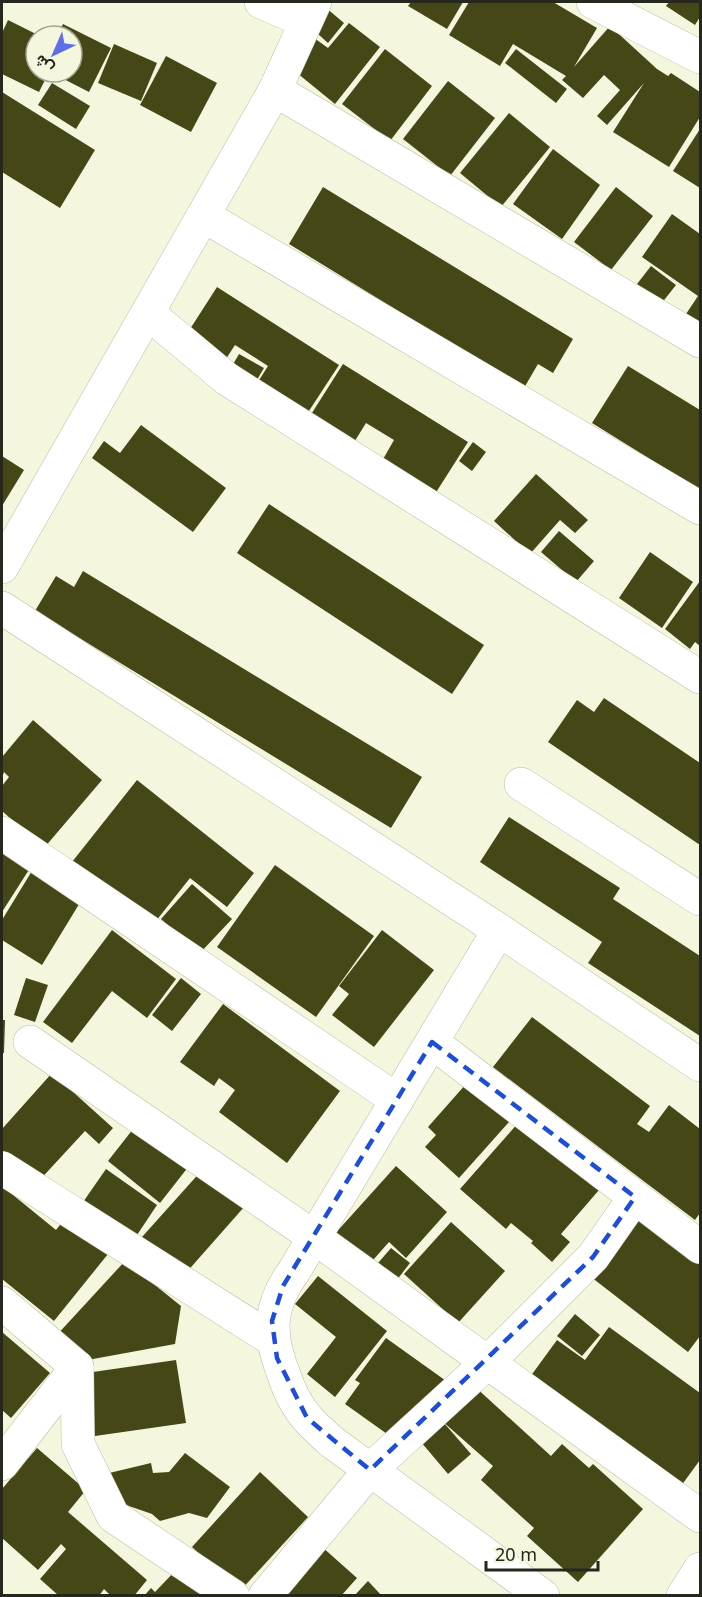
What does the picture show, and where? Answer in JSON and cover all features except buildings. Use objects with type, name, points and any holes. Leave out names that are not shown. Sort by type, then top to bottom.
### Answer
[{"type":"street","points":[[2,567],[275,90],[310,11],[261,2]]},
{"type":"street","points":[[593,2],[700,57]]},
{"type":"street","points":[[275,90],[700,341]]},
{"type":"street","points":[[204,216],[700,508]]},
{"type":"street","points":[[148,313],[228,379],[700,677]]},
{"type":"street","points":[[2,608],[499,930],[700,1065]]},
{"type":"street","points":[[521,784],[700,899]]},
{"type":"street","points":[[2,833],[397,1100]]},
{"type":"street","points":[[499,930],[283,1286],[276,1303],[273,1340],[289,1390],[307,1418],[332,1442],[543,1596]]},
{"type":"street","points":[[30,1042],[314,1237],[700,1516]]},
{"type":"street","points":[[432,1042],[700,1246]]},
{"type":"street","points":[[2,1167],[273,1340]]},
{"type":"street","points":[[265,1596],[370,1470],[488,1362],[592,1257],[635,1197]]},
{"type":"street","points":[[2,1303],[77,1367],[78,1444],[113,1516],[233,1596]]},
{"type":"street","points":[[2,1464],[77,1367]]},
{"type":"street","points":[[683,1596],[700,1569]]},
{"type":"highlighted area","points":[[432,1042],[635,1197],[593,1257],[370,1470],[307,1418],[277,1358],[272,1321],[283,1286]]}]
